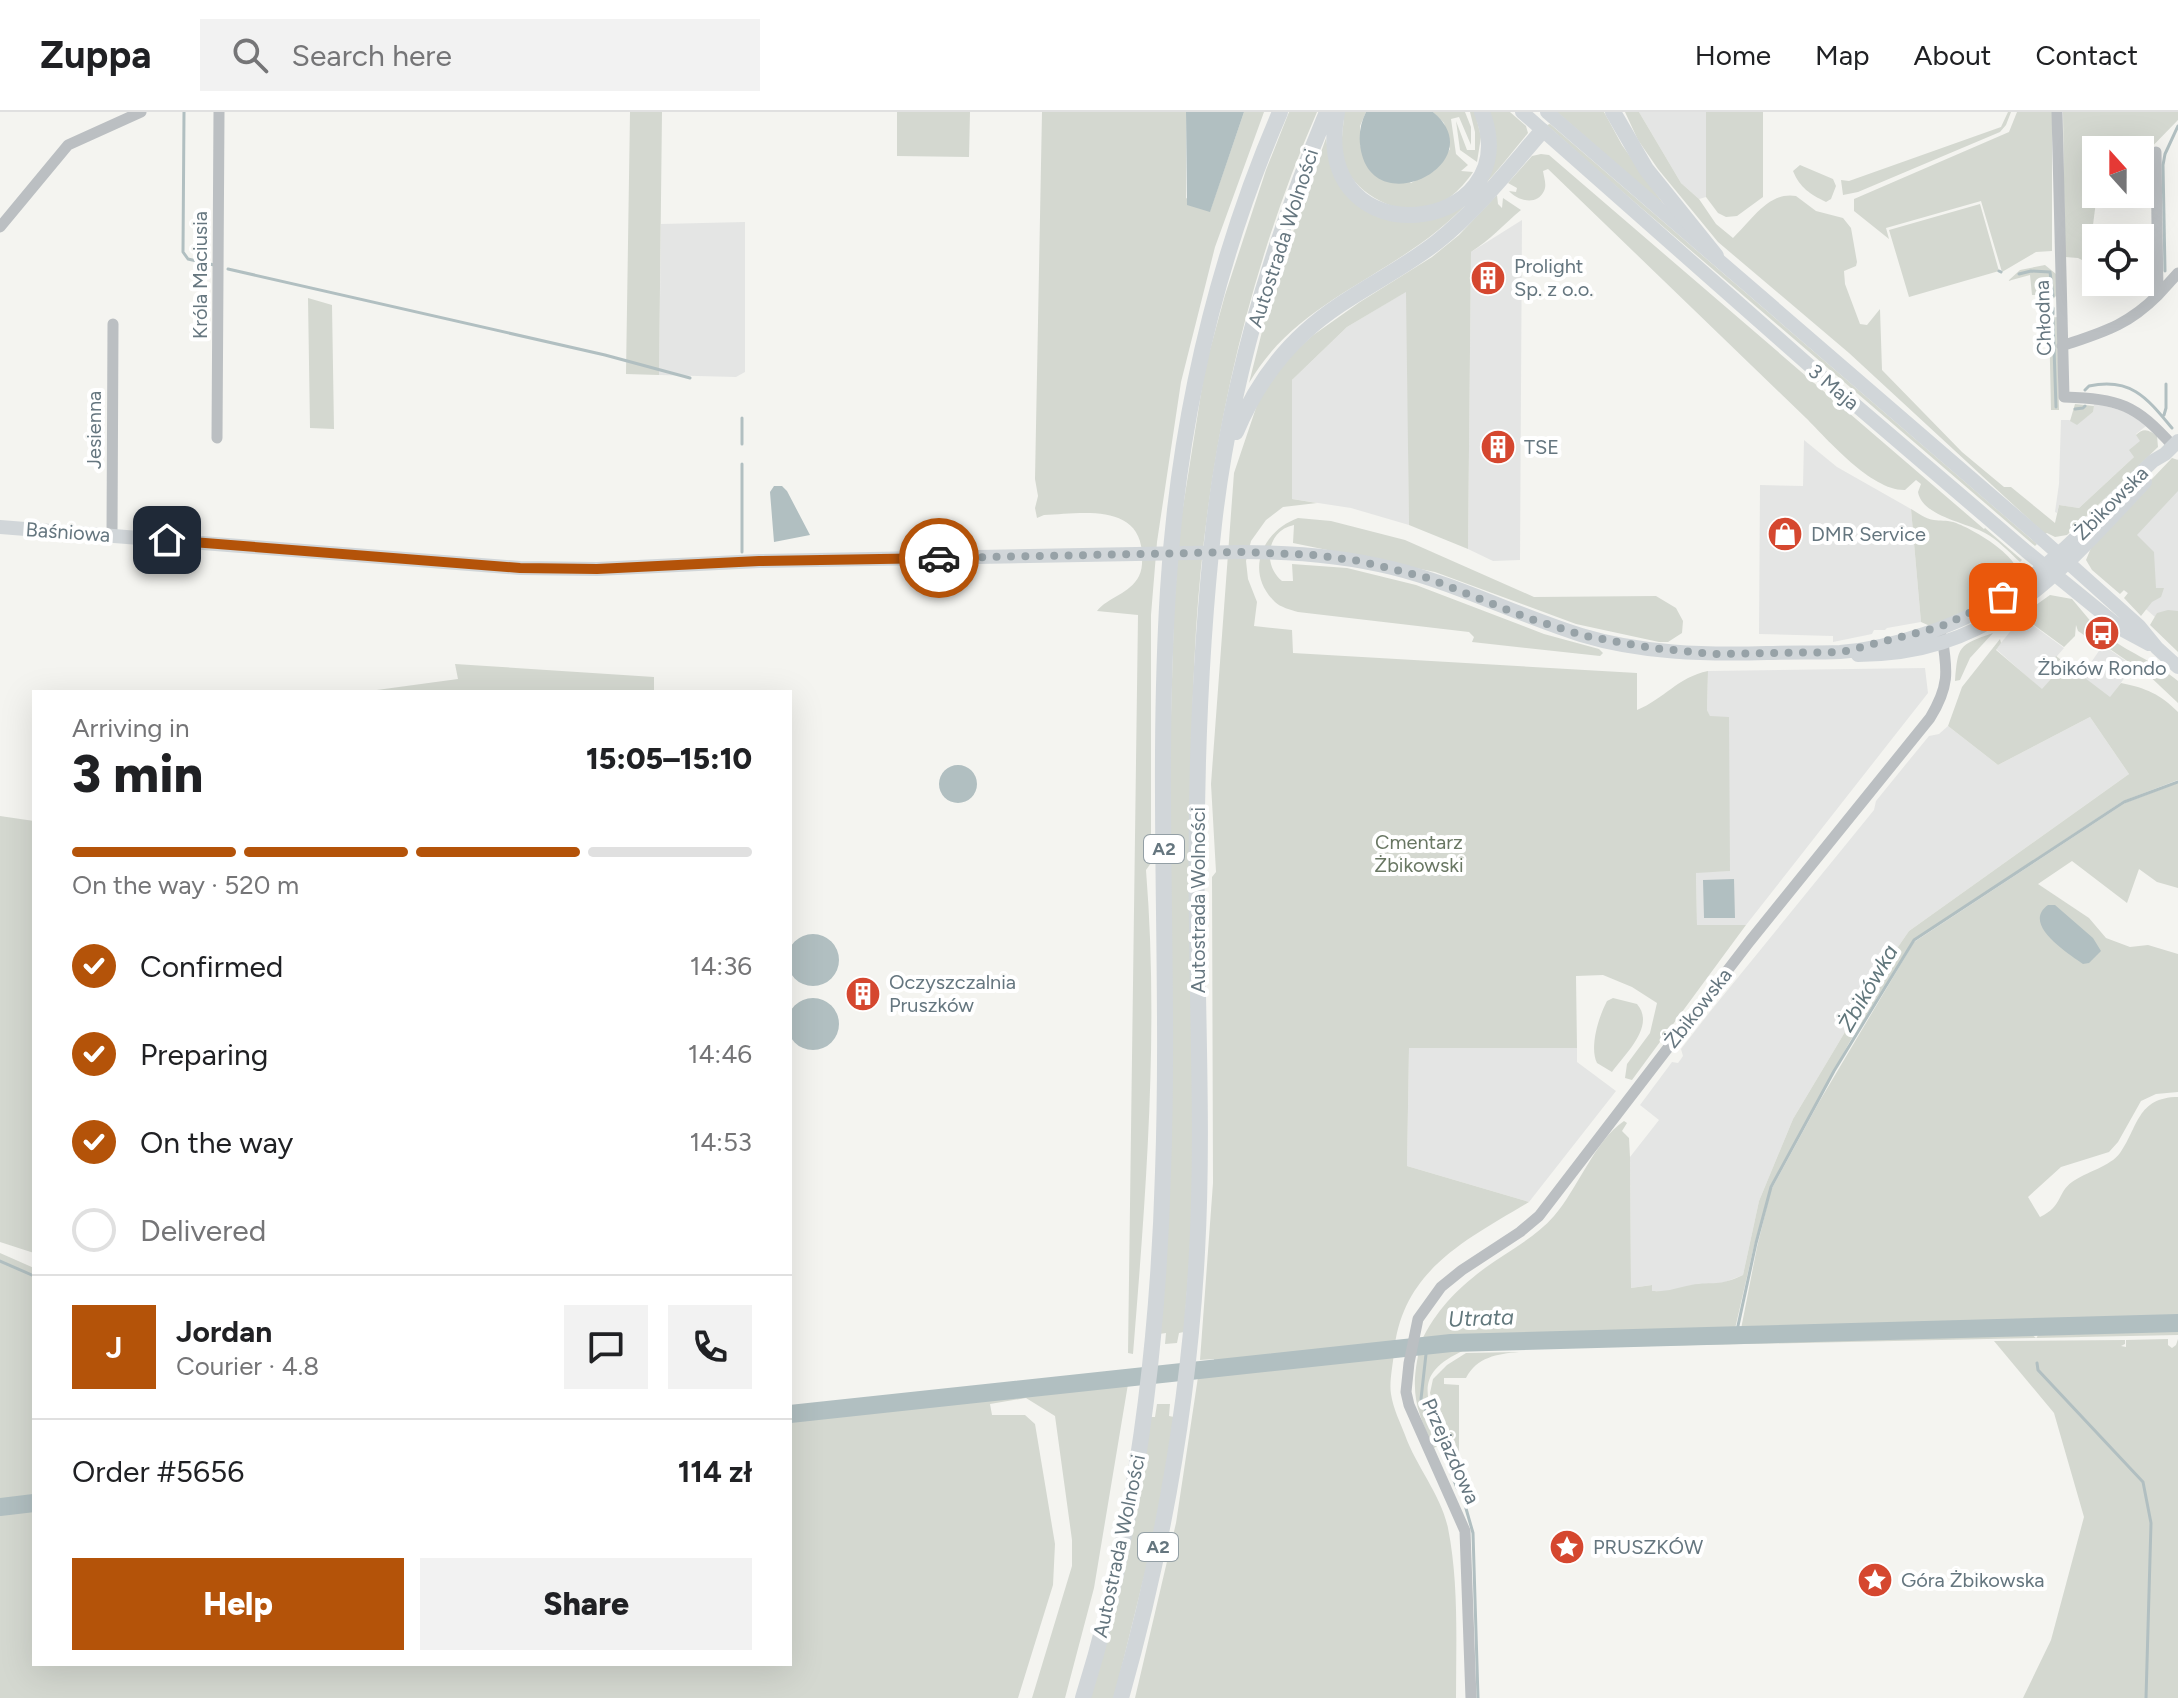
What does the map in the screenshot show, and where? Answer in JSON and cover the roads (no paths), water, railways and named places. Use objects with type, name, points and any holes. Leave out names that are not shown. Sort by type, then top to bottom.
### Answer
[{"type":"highway","name":"Autostrada Wolności","points":[[1083,1698],[1113,1585],[1131,1494],[1151,1355],[1163,1172],[1164,664],[1174,526],[1186,435],[1208,321],[1280,112]]},
{"type":"highway","name":"Autostrada Wolności","points":[[1121,1698],[1156,1558],[1188,1351],[1198,1219],[1197,787],[1202,644],[1222,471],[1238,385],[1265,278],[1302,171],[1327,112]]},
{"type":"highway","points":[[1337,112],[1333,132],[1335,151],[1339,169],[1349,186],[1377,209],[1414,217],[1446,209],[1473,186],[1483,169],[1487,151],[1482,112]]},
{"type":"highway","points":[[1613,112],[1651,176],[1716,256]]},
{"type":"highway","points":[[1222,471],[1237,429],[1255,393],[1275,364],[1305,331],[1449,232],[1542,131]]},
{"type":"main road","name":"3 Maja","points":[[1522,112],[1811,367],[2050,570],[2123,630],[2157,648]]},
{"type":"main road","points":[[1537,112],[1542,131]]},
{"type":"main road","name":"3 Maja","points":[[1547,112],[2063,559],[2139,626],[2178,667]]},
{"type":"main road","name":"Żbikowska","points":[[2050,570],[2158,468],[2172,447]]},
{"type":"main road","name":"Baśniowa","points":[[0,527],[520,568],[597,569],[759,561],[1274,552],[1315,555],[1392,568],[1425,577],[1539,621],[1611,642],[1713,654],[1842,652]]},
{"type":"main road","points":[[1842,652],[1940,627],[2050,570]]},
{"type":"main road","points":[[1842,652],[1878,655],[1943,643],[1967,634],[2007,613],[2050,570]]},
{"type":"street","points":[[0,227],[68,145],[141,112]]},
{"type":"street","name":"Króla Maciusia","points":[[217,438],[219,112]]},
{"type":"street","name":"Chłodna","points":[[2057,112],[2064,397],[2106,399],[2124,405],[2145,418],[2172,447]]},
{"type":"street","points":[[2156,152],[2158,295]]},
{"type":"street","points":[[2062,346],[2121,325],[2134,317],[2178,273]]},
{"type":"street","name":"Jesienna","points":[[112,535],[113,324]]},
{"type":"street","name":"Żbikowska","points":[[1409,1363],[1418,1319],[1441,1287],[1539,1216],[1750,941],[1930,718],[1946,687],[1940,627]]},
{"type":"street","name":"Przejazdowa","points":[[1409,1363],[1406,1392],[1409,1405],[1465,1531],[1471,1698]]},
{"type":"waterway","points":[[184,112],[183,252],[188,259],[214,265]]},
{"type":"waterway","points":[[2165,271],[2163,165],[2178,126]]},
{"type":"waterway","points":[[228,269],[605,355],[690,378]]},
{"type":"waterway","points":[[2019,274],[2050,272],[2053,296]]},
{"type":"waterway","points":[[2053,308],[2053,314]]},
{"type":"waterway","points":[[2053,319],[2056,407]]},
{"type":"waterway","points":[[2085,390],[2089,386],[2104,384],[2127,387],[2146,399],[2172,428]]},
{"type":"waterway","points":[[2164,415],[2166,384]]},
{"type":"waterway","points":[[2075,409],[2085,406]]},
{"type":"waterway","points":[[742,418],[742,444]]},
{"type":"waterway","points":[[742,464],[742,552]]},
{"type":"waterway","name":"Żbikówka","points":[[1736,1335],[1771,1187],[1834,1071],[1914,940],[2124,802],[2178,782]]},
{"type":"waterway","points":[[0,1261],[32,1275]]},
{"type":"waterway","name":"Utrata","points":[[792,1414],[1451,1343],[2178,1323]]},
{"type":"waterway","points":[[1427,1345],[1421,1399],[1457,1488]]},
{"type":"waterway","points":[[2037,1363],[2038,1370],[2143,1482],[2151,1523],[2146,1698]]},
{"type":"waterway","name":"Utrata","points":[[0,1507],[32,1503]]},
{"type":"waterway","points":[[1465,1505],[1473,1533],[1478,1698]]},
{"type":"place","name":"Prolight Sp. z o.o.","points":[[1488,278]]},
{"type":"place","name":"TSE","points":[[1498,447]]},
{"type":"place","name":"DMR Service","points":[[1785,534]]},
{"type":"place","name":"Żbików Rondo","points":[[2102,633]]},
{"type":"place","name":"Oczyszczalnia Pruszków","points":[[863,994]]},
{"type":"place","name":"PRUSZKÓW","points":[[1567,1547]]},
{"type":"place","name":"Góra Żbikowska","points":[[1875,1580]]},
{"type":"park label","name":"Cmentarz Żbikowski","points":[[1419,854]]}]
